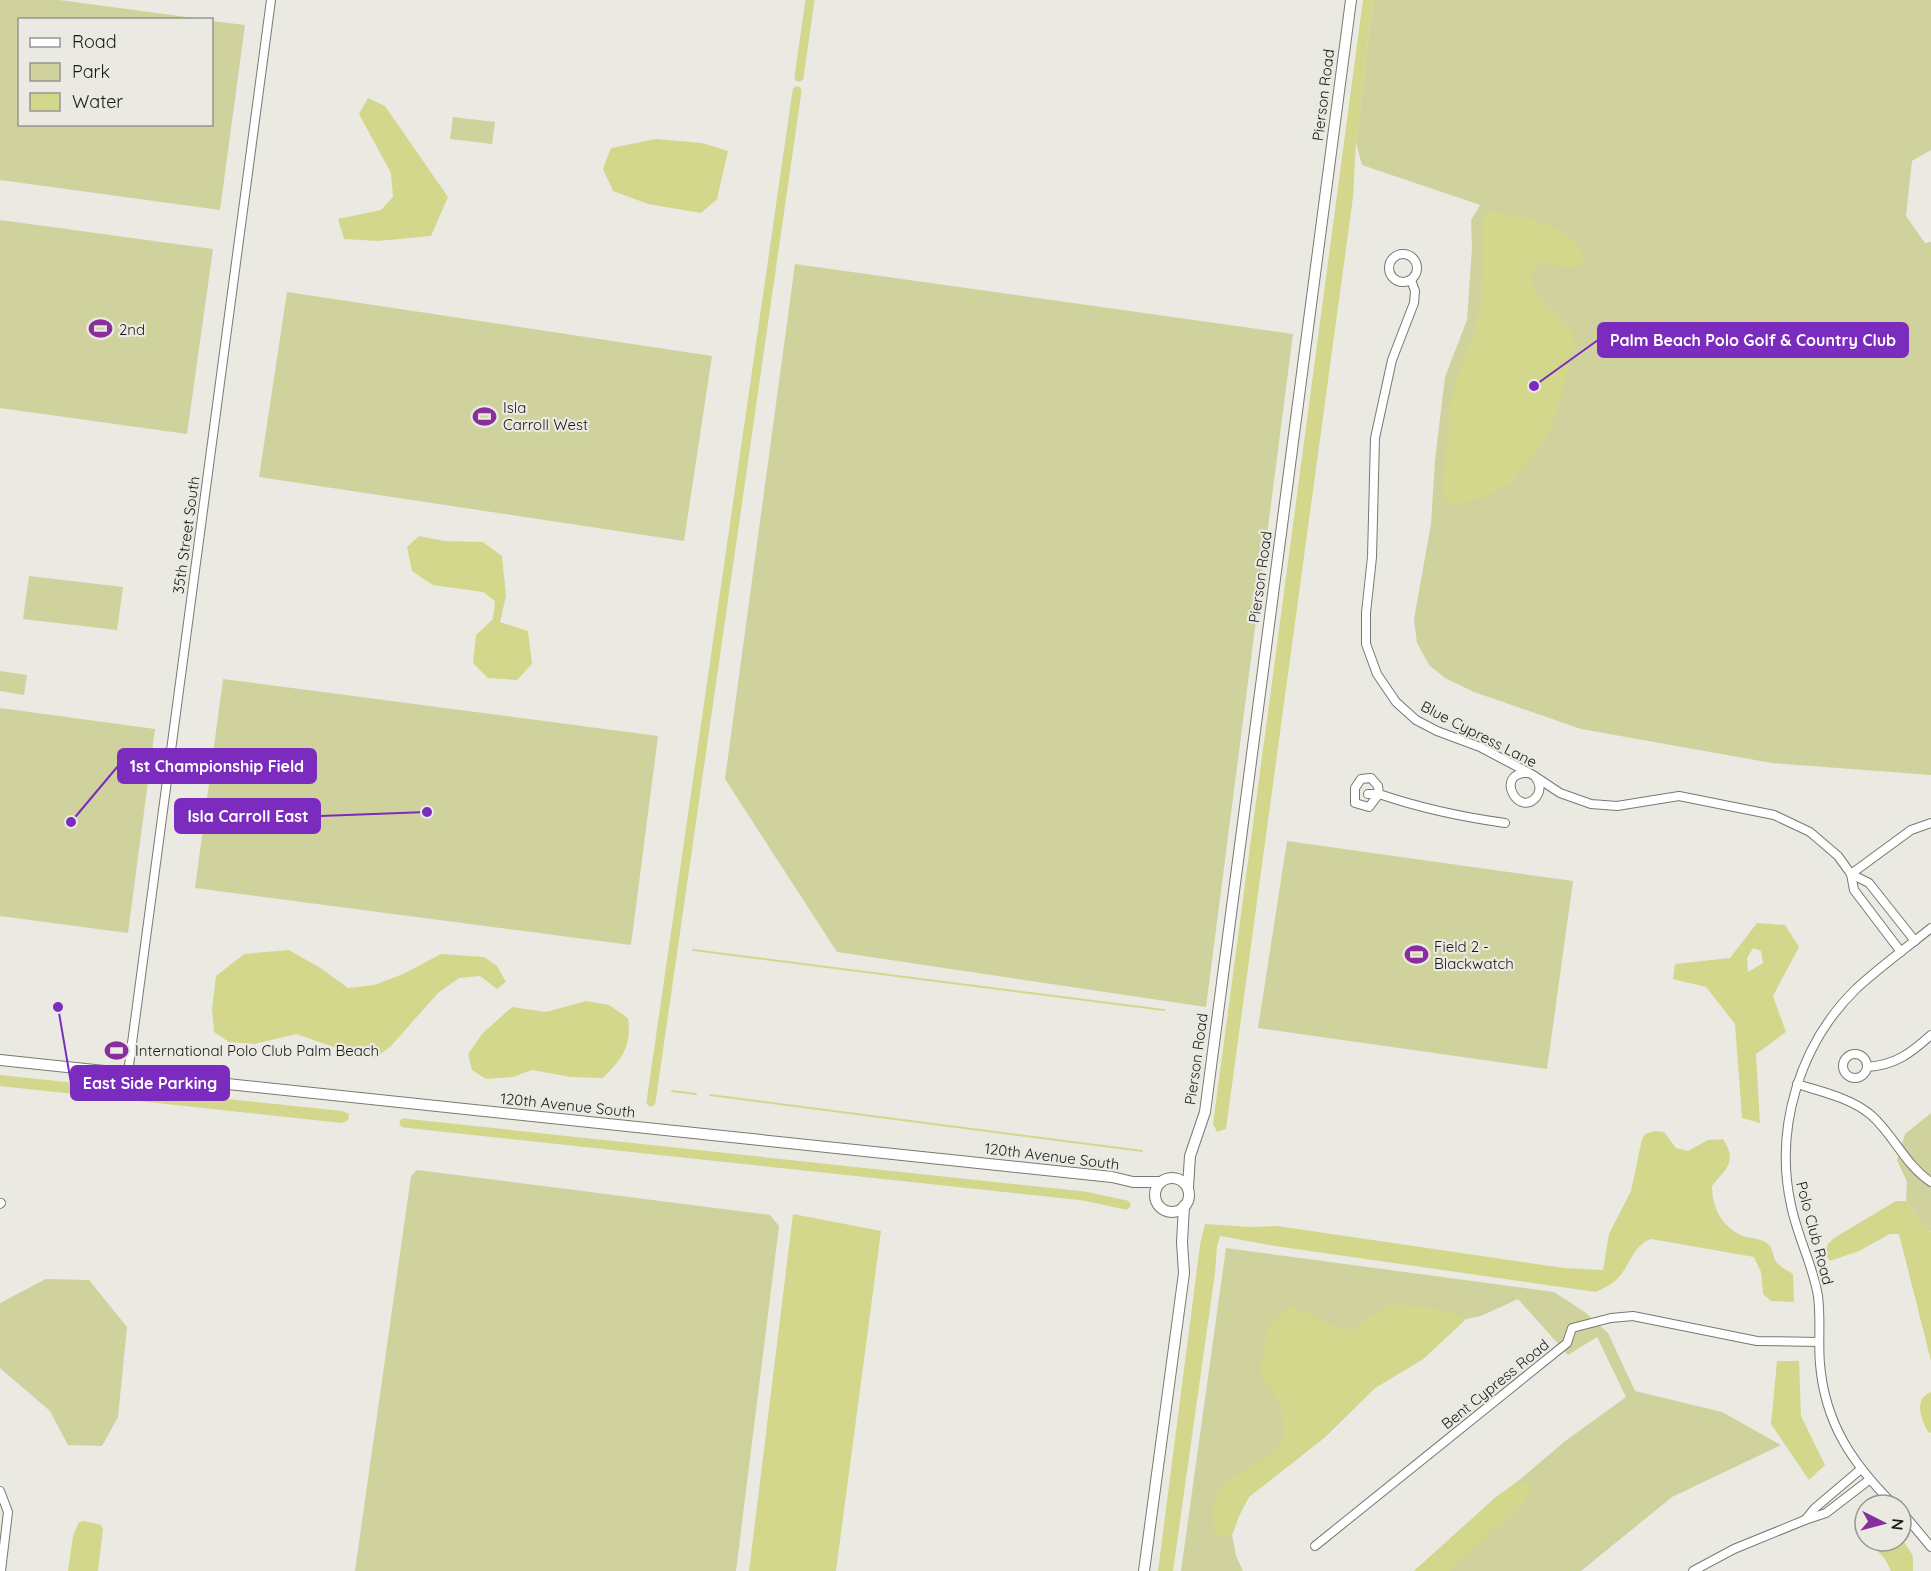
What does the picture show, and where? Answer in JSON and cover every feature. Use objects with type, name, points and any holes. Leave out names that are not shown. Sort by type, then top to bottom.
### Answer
[{"type":"street","name":"35th Street South","points":[[128,1073],[271,0]]},
{"type":"street","name":"Pierson Road","points":[[1188,1187],[1190,1156],[1205,1112],[1351,0]]},
{"type":"street","name":"Blue Cypress Lane","points":[[1412,280],[1415,291],[1414,303],[1392,360],[1375,438],[1366,644],[1377,674],[1396,702],[1416,720],[1437,731],[1480,747],[1560,793],[1591,804],[1617,806],[1679,796],[1774,815],[1810,832],[1838,856],[1851,874],[1854,890],[1901,952]]},
{"type":"street","points":[[1528,773],[1519,774],[1512,781],[1512,795],[1520,801],[1529,802],[1537,796],[1540,787],[1536,778]]},
{"type":"street","points":[[1368,794],[1379,794],[1467,818],[1505,823]]},
{"type":"street","points":[[1851,874],[1911,830],[1931,823]]},
{"type":"street","name":"Blue Cypress Lane","points":[[1851,874],[1869,883],[1915,941]]},
{"type":"street","name":"Polo Club Road","points":[[1882,1493],[1869,1480],[1839,1435],[1828,1407],[1823,1385],[1818,1296],[1791,1205],[1786,1173],[1787,1132],[1797,1084],[1812,1048],[1839,1008],[1862,984],[1931,928]]},
{"type":"street","points":[[1867,1067],[1885,1066],[1903,1058],[1931,1035]]},
{"type":"street","name":"120th Avenue South","points":[[0,1060],[1112,1177],[1133,1182],[1160,1182]]},
{"type":"street","points":[[1797,1084],[1849,1101],[1860,1107],[1880,1124],[1918,1172],[1931,1182]]},
{"type":"street","name":"Pierson Road","points":[[1171,1177],[1190,1156]]},
{"type":"street","points":[[1144,1571],[1179,1319],[1184,1273],[1182,1242],[1184,1206],[1189,1195],[1188,1187],[1178,1178],[1171,1177],[1160,1182],[1154,1196],[1161,1208],[1169,1212],[1177,1211],[1184,1206]]},
{"type":"street","name":"120th Avenue South","points":[[1133,1182],[1154,1196]]},
{"type":"street","points":[[1169,1212],[1182,1242]]},
{"type":"street","name":"Bent Cypress Road","points":[[1316,1546],[1567,1343],[1572,1328],[1611,1318],[1633,1316],[1757,1341],[1820,1342]]},
{"type":"street","points":[[1805,1520],[1815,1508],[1861,1469]]},
{"type":"street","points":[[1693,1571],[1734,1549],[1826,1513],[1869,1480]]},
{"type":"street","points":[[0,1491],[8,1512],[1,1571]]},
{"type":"street","points":[[1913,1524],[1929,1541]]},
{"type":"green space","points":[[0,0],[59,0],[194,18],[18,18],[18,126],[213,126],[213,21],[245,25],[220,210],[0,180]]},
{"type":"green space","points":[[1373,0],[1931,0],[1931,150],[1912,161],[1906,216],[1925,243],[1931,242],[1931,775],[1772,763],[1581,729],[1474,692],[1445,678],[1429,665],[1417,643],[1414,619],[1431,524],[1435,460],[1445,377],[1467,320],[1472,248],[1471,220],[1480,205],[1362,165],[1356,143]]},
{"type":"green space","points":[[453,117],[495,122],[492,144],[450,139]]},
{"type":"green space","name":"2nd","points":[[0,220],[213,249],[187,434],[0,408]]},
{"type":"green space","points":[[795,264],[1293,334],[1206,1007],[837,952],[725,779]]},
{"type":"green space","name":"Isla Carroll West","points":[[287,292],[712,356],[684,541],[259,477]]},
{"type":"green space","points":[[29,576],[123,587],[117,630],[23,619]]},
{"type":"green space","points":[[0,671],[27,675],[24,695],[0,691]]},
{"type":"green space","points":[[223,679],[658,736],[631,945],[195,888]]},
{"type":"green space","points":[[0,708],[155,729],[128,933],[0,916]]},
{"type":"green space","name":"Field 2 - Blackwatch","points":[[1287,841],[1573,881],[1547,1069],[1258,1028]]},
{"type":"green space","points":[[1931,1113],[1931,1232],[1906,1201],[1907,1182],[1897,1160],[1905,1134]]},
{"type":"green space","points":[[417,1170],[770,1215],[779,1226],[736,1571],[355,1571],[411,1176]]},
{"type":"green space","points":[[1226,1248],[1554,1292],[1586,1313],[1608,1333],[1635,1391],[1722,1412],[1781,1445],[1672,1497],[1581,1571],[1414,1571],[1495,1498],[1564,1442],[1626,1397],[1597,1337],[1568,1355],[1518,1299],[1481,1316],[1466,1319],[1423,1359],[1375,1388],[1324,1438],[1248,1497],[1232,1535],[1236,1556],[1243,1571],[1181,1571]]},
{"type":"green space","points":[[46,1279],[89,1280],[127,1327],[118,1417],[102,1446],[68,1445],[50,1411],[0,1368],[0,1303]]},
{"type":"water","points":[[1363,0],[1373,0],[1356,143],[1353,197],[1226,1129],[1217,1132],[1213,1124]]},
{"type":"water","points":[[368,98],[385,106],[448,197],[431,236],[378,241],[344,239],[338,219],[381,210],[393,197],[391,173],[359,114]]},
{"type":"water","points":[[656,139],[702,143],[728,151],[717,199],[701,213],[648,204],[613,191],[603,169],[611,148]]},
{"type":"water","points":[[1487,210],[1545,224],[1571,238],[1580,248],[1584,261],[1576,268],[1538,263],[1530,273],[1537,295],[1572,331],[1575,347],[1551,429],[1539,450],[1510,483],[1487,496],[1452,506],[1442,497],[1450,404],[1475,329],[1481,303],[1483,233],[1481,224]]},
{"type":"water","points":[[419,536],[444,541],[483,542],[502,556],[506,596],[500,622],[528,631],[532,664],[517,680],[488,678],[473,663],[476,635],[493,619],[495,601],[483,592],[433,585],[412,571],[407,547]]},
{"type":"water","points":[[1757,923],[1785,925],[1799,947],[1773,996],[1786,1032],[1756,1054],[1760,1123],[1742,1118],[1735,1024],[1706,987],[1673,979],[1675,964],[1730,958]],"holes":[[[1753,948],[1761,951],[1763,963],[1748,972],[1747,958]]]},
{"type":"water","points":[[289,950],[322,969],[348,988],[374,985],[403,974],[441,954],[484,957],[497,966],[506,982],[497,989],[480,976],[459,978],[438,993],[391,1046],[375,1058],[351,1053],[296,1034],[255,1044],[229,1042],[214,1032],[212,1009],[216,976],[244,954]]},
{"type":"water","points":[[586,1001],[609,1005],[628,1018],[627,1044],[620,1058],[603,1078],[571,1077],[532,1070],[513,1077],[486,1079],[472,1070],[468,1054],[483,1033],[512,1007],[546,1012]]},
{"type":"water","points":[[0,1075],[342,1111],[349,1114],[348,1120],[342,1123],[0,1086]]},
{"type":"water","points":[[1655,1131],[1664,1132],[1676,1148],[1688,1151],[1708,1140],[1723,1139],[1730,1154],[1730,1160],[1726,1170],[1712,1186],[1716,1209],[1724,1222],[1736,1232],[1764,1241],[1770,1246],[1777,1263],[1793,1274],[1794,1302],[1771,1301],[1763,1294],[1761,1272],[1754,1257],[1651,1239],[1640,1246],[1615,1281],[1596,1292],[1220,1236],[1173,1571],[1158,1571],[1200,1245],[1205,1224],[1277,1226],[1564,1268],[1603,1270],[1609,1234],[1631,1191],[1642,1139],[1645,1134]]},
{"type":"water","points":[[1896,1201],[1906,1201],[1931,1232],[1931,1361],[1899,1234],[1890,1234],[1859,1251],[1830,1261],[1824,1252],[1834,1238]]},
{"type":"water","points":[[793,1214],[881,1231],[836,1571],[749,1571]]},
{"type":"water","points":[[1394,1304],[1443,1310],[1466,1319],[1423,1359],[1375,1388],[1324,1438],[1249,1497],[1232,1535],[1222,1538],[1215,1535],[1213,1515],[1219,1490],[1233,1477],[1272,1452],[1282,1439],[1284,1424],[1282,1413],[1276,1397],[1262,1377],[1265,1344],[1273,1321],[1291,1305],[1347,1331],[1381,1309]]},
{"type":"water","points":[[1777,1361],[1799,1361],[1801,1416],[1825,1465],[1809,1480],[1771,1424]]},
{"type":"water","points":[[1931,1392],[1931,1433],[1925,1427],[1920,1404],[1925,1395]]},
{"type":"water","points":[[1518,1481],[1530,1484],[1531,1492],[1450,1571],[1414,1571],[1495,1498]]},
{"type":"water","points":[[79,1522],[101,1525],[103,1529],[98,1571],[68,1571],[73,1536]]},
{"type":"water","points":[[1879,1553],[1911,1553],[1913,1571],[1891,1571]]},
{"type":"waterway","points":[[799,77],[810,0]]},
{"type":"waterway","points":[[651,1102],[797,91]]},
{"type":"waterway","points":[[693,950],[1164,1010]]},
{"type":"waterway","points":[[672,1091],[696,1094]]},
{"type":"waterway","points":[[710,1095],[1142,1151]]},
{"type":"waterway","points":[[404,1123],[1084,1196],[1126,1205]]},
{"type":"place","name":"2nd","points":[[101,329]]},
{"type":"place","name":"Palm Beach Polo Golf & Country Club","points":[[1534,386]]},
{"type":"place","name":"Isla Carroll West","points":[[485,416]]},
{"type":"place","name":"Isla Carroll East","points":[[427,812]]},
{"type":"place","name":"1st Championship Field","points":[[71,822]]},
{"type":"place","name":"Field 2 - Blackwatch","points":[[1416,955]]},
{"type":"place","name":"East Side Parking","points":[[58,1007]]},
{"type":"place","name":"International Polo Club Palm Beach","points":[[117,1050]]}]
